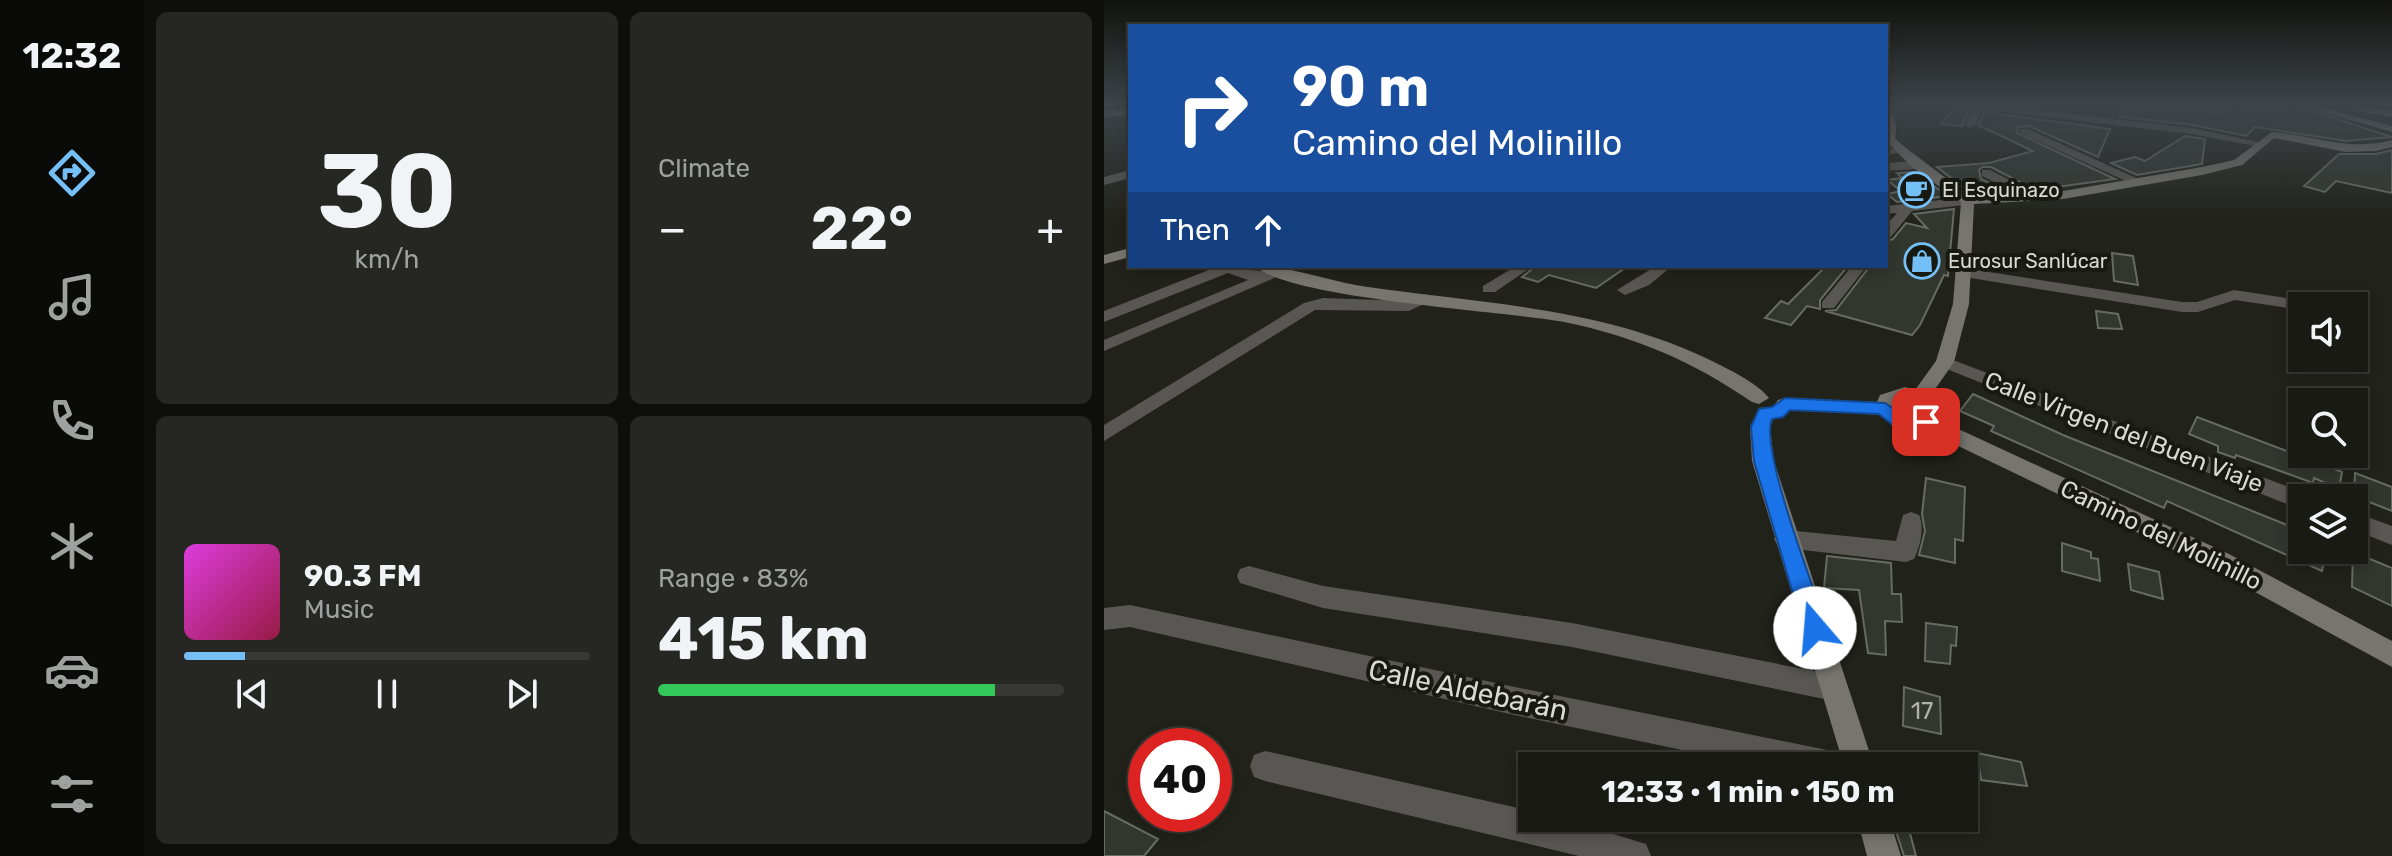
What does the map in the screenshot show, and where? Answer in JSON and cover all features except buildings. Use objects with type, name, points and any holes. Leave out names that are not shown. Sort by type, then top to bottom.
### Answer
[{"type":"street","points":[[1894,144],[1914,165],[1968,201]]},
{"type":"street","points":[[2053,144],[2139,182]]},
{"type":"street","points":[[1888,210],[2037,197],[2202,171],[2238,163],[2261,144]]},
{"type":"street","points":[[2319,144],[2349,151],[2365,151],[2389,144]]},
{"type":"street","points":[[1888,152],[1901,151]]},
{"type":"street","points":[[1104,166],[1128,161]]},
{"type":"street","points":[[1888,167],[1914,165]]},
{"type":"street","points":[[1986,173],[2037,197]]},
{"type":"street","points":[[1104,181],[1128,175]]},
{"type":"street","points":[[1920,396],[1945,362],[1961,304],[1968,201]]},
{"type":"street","points":[[1888,232],[1906,210],[1903,208]]},
{"type":"street","points":[[1104,260],[1128,253]]},
{"type":"street","points":[[1104,317],[1227,268],[1351,291],[1615,327],[1681,349],[1731,376],[1770,405],[1885,409]]},
{"type":"street","points":[[1489,289],[1523,268]]},
{"type":"street","points":[[1625,290],[1644,282],[1662,268]]},
{"type":"street","points":[[1828,305],[1858,268]]},
{"type":"street","points":[[1104,346],[1267,273]]},
{"type":"street","points":[[1963,273],[2182,307],[2198,307],[2234,295],[2288,303]]},
{"type":"street","points":[[1104,434],[1310,306],[1323,303],[1409,306],[1426,299]]},
{"type":"street","name":"Calle Virgen del Buen Viaje","points":[[1945,362],[2288,496]]},
{"type":"street","points":[[1905,393],[1920,396],[1933,409],[1926,422],[1915,425],[1901,423],[1890,417],[1885,409],[1887,399],[1892,396],[1905,393]]},
{"type":"street","points":[[1770,405],[1760,427],[1763,461],[1855,752]]},
{"type":"street","name":"Camino del Molinillo","points":[[1926,422],[2220,561],[2392,655]]},
{"type":"street","points":[[1786,539],[1906,552],[1911,521]]},
{"type":"street","points":[[2368,527],[2392,536]]},
{"type":"street","points":[[1249,576],[1323,597],[1572,635],[1834,688]]},
{"type":"street","name":"Calle Aldebarán","points":[[1104,619],[1130,616],[1764,752]]},
{"type":"street","points":[[1265,766],[1550,831],[1634,856]]},
{"type":"street","points":[[1877,832],[1884,856]]},
{"type":"place","name":"El Esquinazo","points":[[1916,190]]},
{"type":"place","name":"Eurosur Sanlúcar","points":[[1922,261]]},
{"type":"route","points":[[1815,628],[1763,461],[1760,427],[1766,413],[1777,413],[1785,404],[1804,404],[1885,409],[1890,417],[1901,423],[1915,425],[1926,422]]}]
